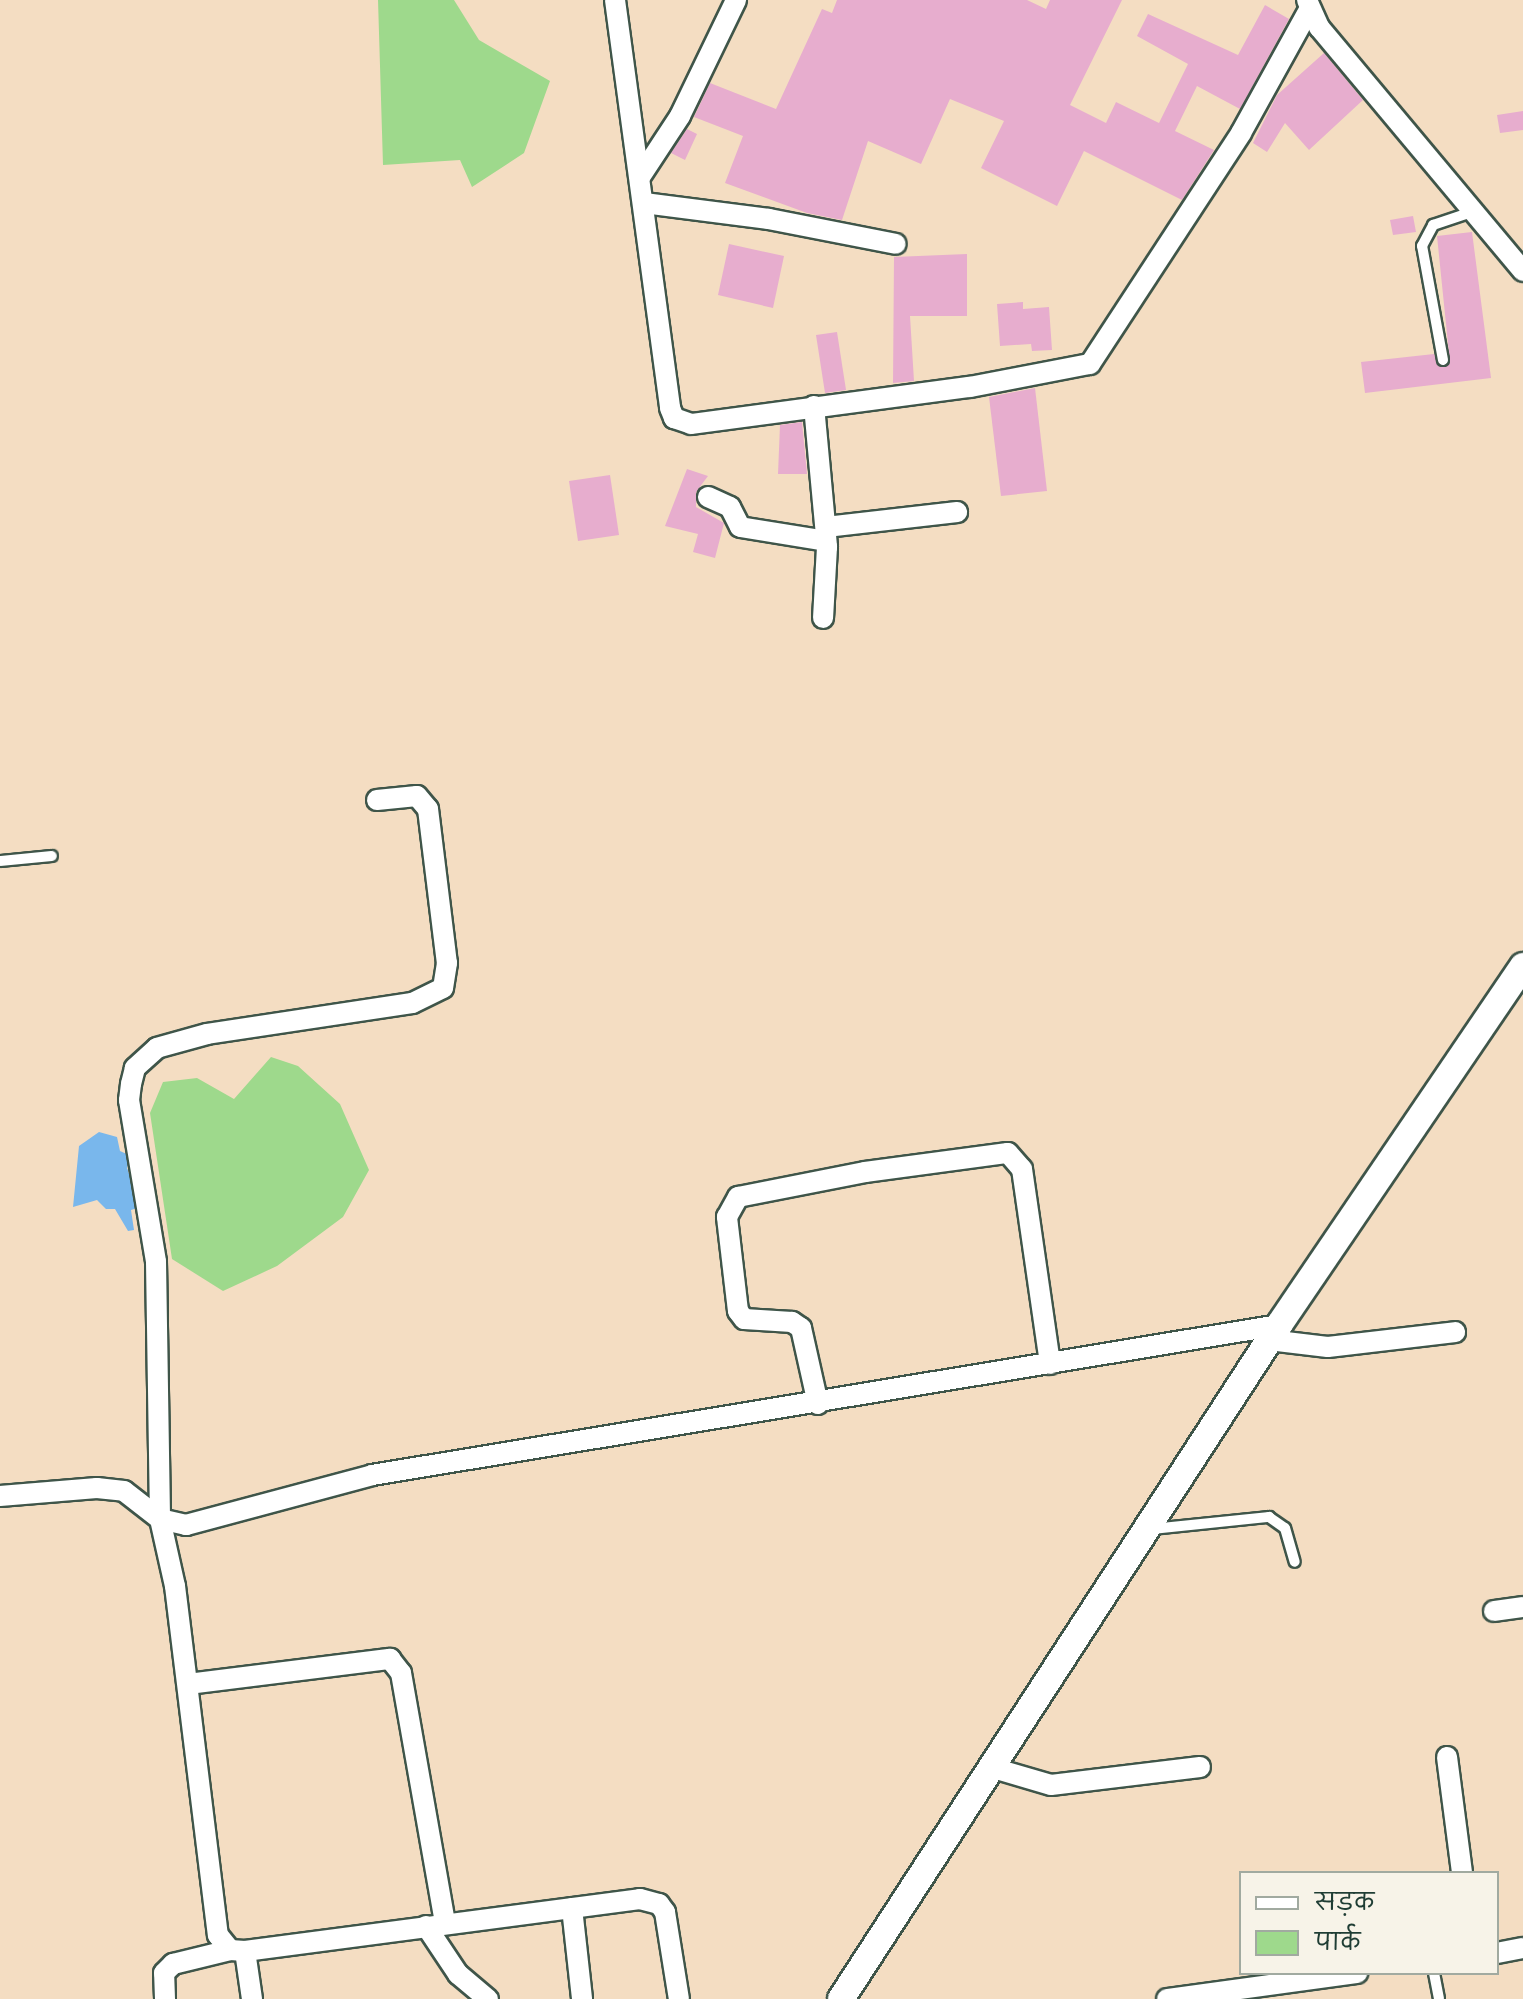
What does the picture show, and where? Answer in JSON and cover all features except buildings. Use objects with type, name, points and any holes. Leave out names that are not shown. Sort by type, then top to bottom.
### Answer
[{"type":"street","points":[[615,0],[674,418],[691,424],[970,387],[1090,364],[1233,147],[1308,5],[1523,271]]},
{"type":"street","points":[[640,177],[680,116],[736,0]]},
{"type":"street","points":[[644,203],[769,219],[896,244]]},
{"type":"street","points":[[814,406],[826,534],[823,618]]},
{"type":"street","points":[[708,497],[730,507],[740,527],[826,534],[957,512]]},
{"type":"street","points":[[252,1999],[238,1951],[218,1935],[188,1684],[160,1519],[156,1262],[129,1100],[135,1068],[157,1048],[207,1034],[389,1007],[437,995],[447,963],[428,809],[417,796],[377,800]]},
{"type":"street","points":[[841,1999],[1274,1333],[1523,966]]},
{"type":"street","points":[[818,1404],[801,1328],[792,1322],[744,1319],[738,1311],[727,1217],[738,1197],[865,1172],[1008,1153],[1022,1169],[1050,1364]]},
{"type":"street","points":[[0,1496],[97,1488],[124,1491],[160,1519],[186,1525],[372,1475],[1050,1364],[1274,1333],[1328,1347],[1455,1332]]},
{"type":"street","points":[[1494,1611],[1523,1607]]},
{"type":"street","points":[[188,1684],[390,1659],[401,1673],[436,1924],[458,1974],[488,1999]]},
{"type":"street","points":[[1447,1757],[1462,1871]]},
{"type":"street","points":[[993,1768],[1051,1785],[1200,1767]]},
{"type":"street","points":[[165,1999],[164,1973],[173,1964],[238,1951],[640,1899],[659,1904],[665,1912],[679,1999]]},
{"type":"street","points":[[572,1908],[582,1999]]},
{"type":"street","points":[[1499,1953],[1523,1948]]},
{"type":"street","points":[[1167,1999],[1342,1975]]},
{"type":"lane","points":[[1443,360],[1422,246],[1433,225],[1475,211]]},
{"type":"lane","points":[[0,861],[52,856]]},
{"type":"lane","points":[[1146,1529],[1269,1517],[1285,1528],[1295,1562]]},
{"type":"lane","points":[[1434,1975],[1439,1999]]},
{"type":"green space","points":[[378,0],[454,0],[479,40],[550,81],[524,153],[472,187],[460,160],[383,165]]},
{"type":"green space","points":[[271,1057],[298,1066],[340,1104],[369,1170],[343,1217],[277,1266],[223,1291],[172,1259],[150,1113],[163,1082],[197,1078],[234,1099]]},
{"type":"water","points":[[99,1132],[117,1137],[120,1151],[131,1156],[127,1168],[141,1207],[131,1210],[134,1230],[128,1231],[115,1209],[106,1209],[97,1200],[73,1207],[79,1146]]}]
